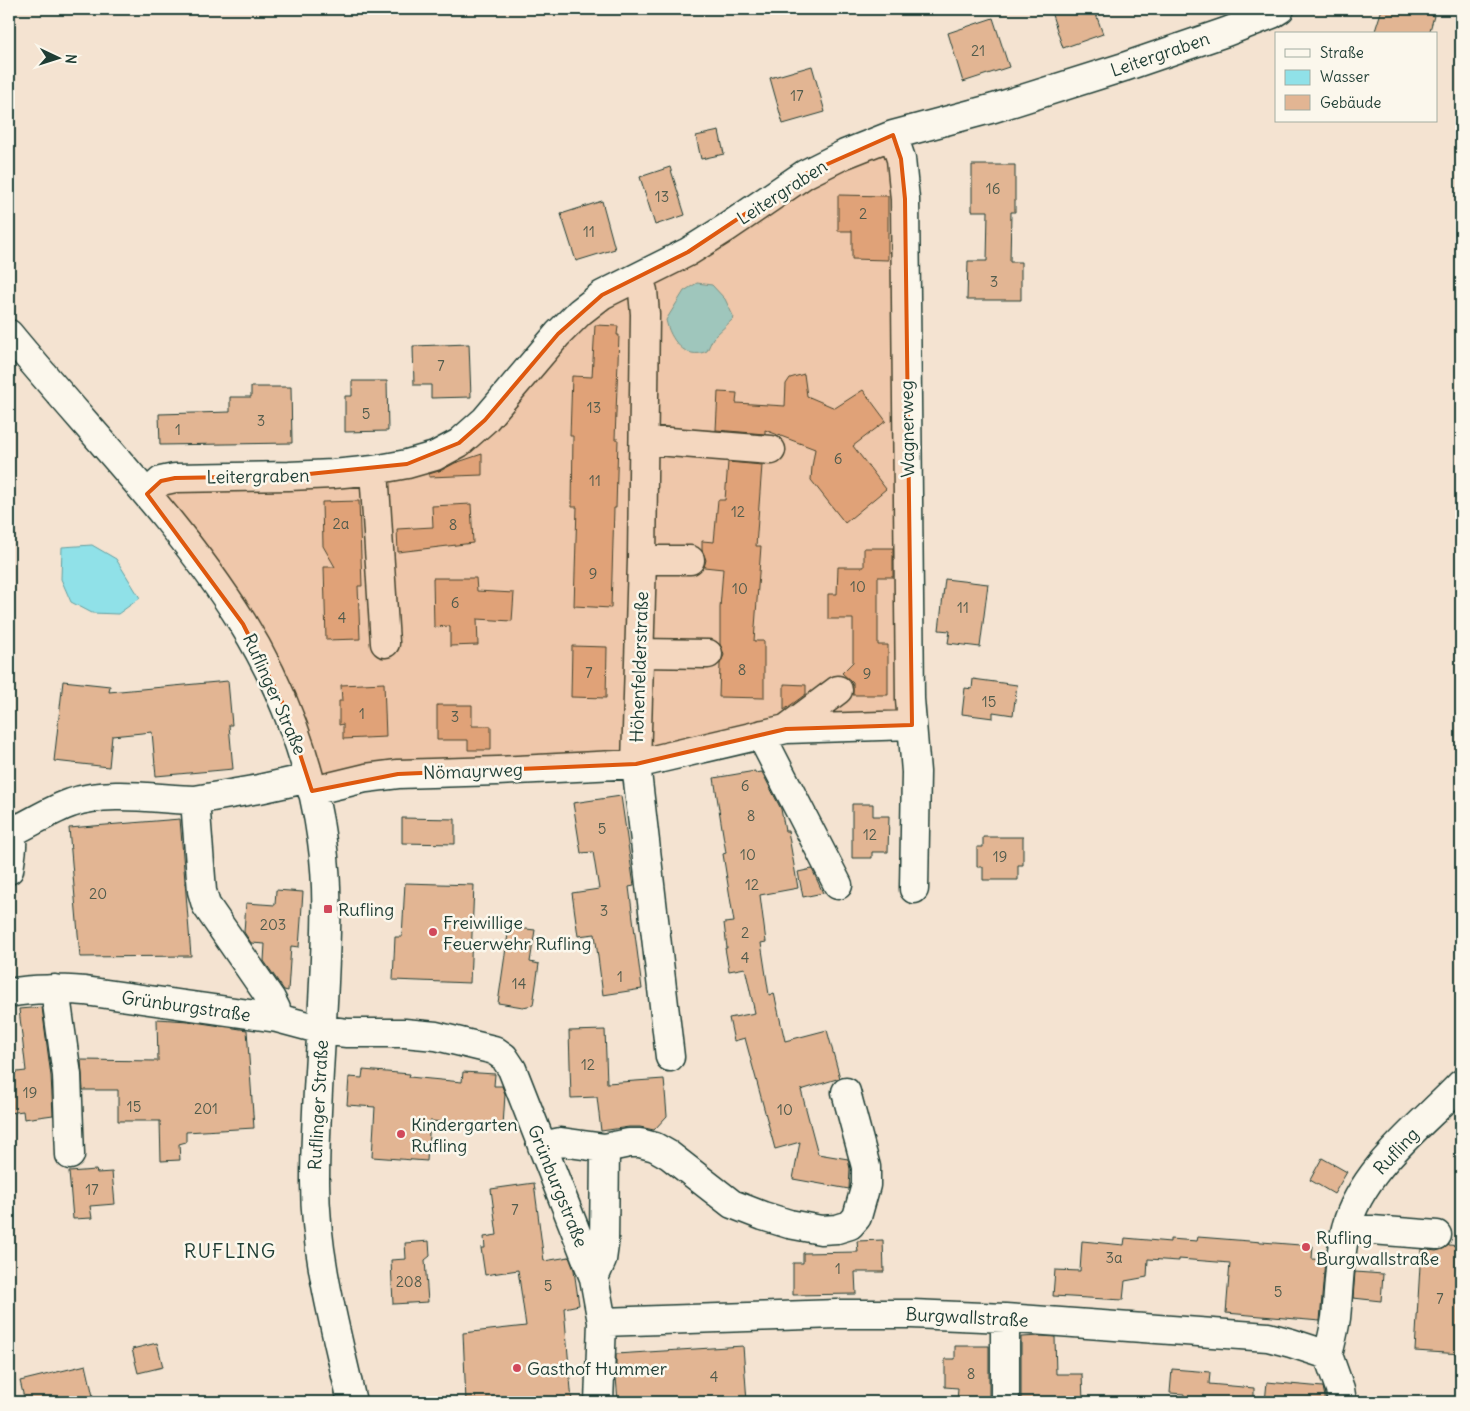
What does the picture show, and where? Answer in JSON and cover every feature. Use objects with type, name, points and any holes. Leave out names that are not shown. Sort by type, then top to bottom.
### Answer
[{"type":"street","name":"Leitergraben","points":[[146,494],[161,481],[175,478],[289,476],[374,470],[407,464],[434,456],[459,443],[485,420],[558,334],[580,312],[602,295],[688,252],[805,174],[844,154],[893,135],[994,108],[1124,67],[1226,32],[1273,10]]},
{"type":"street","name":"Wagnerweg","points":[[893,135],[901,159],[905,199],[910,699],[916,750],[914,889]]},
{"type":"street","name":"Höhenfelderstraße","points":[[638,277],[643,290],[645,314],[642,560],[636,764],[670,1056]]},
{"type":"street","name":"Ruflinger Straße","points":[[9,334],[180,535],[217,585],[243,624],[265,665],[300,746],[311,784],[322,840],[327,894],[316,1134],[316,1218],[328,1293],[352,1402]]},
{"type":"street","points":[[644,440],[770,450]]},
{"type":"street","points":[[374,470],[385,643]]},
{"type":"street","points":[[642,560],[690,560]]},
{"type":"street","points":[[640,653],[708,654]]},
{"type":"street","points":[[838,690],[775,731],[766,745],[838,885]]},
{"type":"street","points":[[636,764],[775,731],[912,725]]},
{"type":"street","name":"Nömayrweg","points":[[10,828],[71,803],[111,796],[195,800],[259,789],[398,774],[636,764]]},
{"type":"street","points":[[195,800],[202,892],[206,904],[271,999],[276,1008],[277,1018]]},
{"type":"street","points":[[9,870],[12,844],[10,828]]},
{"type":"street","name":"Grünburgstraße","points":[[9,994],[29,989],[86,992],[277,1018],[322,1030],[347,1033],[404,1033],[436,1036],[494,1050],[504,1057],[512,1069],[594,1278],[602,1322],[599,1402]]},
{"type":"street","points":[[55,989],[67,1075],[70,1155]]},
{"type":"street","name":"Rufling","points":[[1346,1228],[1355,1204],[1375,1172],[1400,1144],[1461,1084]]},
{"type":"street","points":[[542,1146],[561,1142],[594,1148],[605,1148],[629,1143],[640,1143],[655,1147],[669,1155],[732,1204],[789,1224],[821,1230],[837,1229],[850,1225],[857,1217],[866,1185],[866,1167],[846,1092]]},
{"type":"street","points":[[594,1278],[602,1260],[604,1245],[605,1148]]},
{"type":"street","points":[[1342,1402],[1340,1389],[1328,1355],[1336,1319],[1346,1228],[1437,1235]]},
{"type":"street","name":"Burgwallstraße","points":[[602,1322],[846,1314],[912,1314],[1005,1318],[1268,1337],[1328,1355]]},
{"type":"street","points":[[1005,1318],[1005,1402]]},
{"type":"highlighted area","points":[[893,135],[901,159],[905,199],[912,725],[786,729],[636,764],[398,774],[312,791],[285,708],[243,624],[147,494],[161,481],[175,478],[289,476],[407,464],[459,443],[485,420],[558,334],[602,295],[688,252],[805,174]]},
{"type":"water","points":[[697,283],[712,285],[725,299],[734,318],[713,338],[707,351],[692,353],[685,351],[675,341],[666,320],[684,291]]},
{"type":"water","points":[[92,545],[116,559],[140,598],[118,614],[92,613],[71,602],[61,579],[62,547]]},
{"type":"building","points":[[1050,9],[1094,9],[1103,34],[1063,48]]},
{"type":"building","points":[[1382,9],[1413,9],[1434,16],[1430,32],[1375,32]]},
{"type":"building","points":[[993,18],[1009,67],[963,82],[948,33]]},
{"type":"building","points":[[812,66],[825,112],[783,124],[770,78]]},
{"type":"building","points":[[719,131],[724,154],[701,159],[696,136]]},
{"type":"building","points":[[972,165],[1015,165],[1015,212],[1011,212],[1010,262],[1021,262],[1021,300],[967,300],[968,261],[987,261],[988,211],[972,211]]},
{"type":"building","points":[[670,167],[685,215],[655,225],[640,177]]},
{"type":"building","points":[[838,195],[888,196],[888,260],[852,259],[852,231],[838,231]]},
{"type":"building","points":[[602,201],[615,249],[576,261],[561,214]]},
{"type":"building","points":[[595,325],[618,326],[617,335],[619,335],[615,439],[618,439],[616,508],[614,508],[611,608],[574,606],[577,507],[572,507],[573,436],[570,436],[572,376],[592,377]]},
{"type":"building","points":[[469,344],[471,397],[431,398],[431,385],[414,385],[413,346]]},
{"type":"building","points":[[804,374],[807,396],[835,408],[863,390],[886,421],[853,446],[886,489],[845,523],[811,480],[815,449],[765,430],[765,434],[716,430],[718,392],[737,393],[736,403],[785,406],[786,384],[790,378]]},
{"type":"building","points":[[352,381],[387,381],[388,431],[345,432],[345,396],[352,396]]},
{"type":"building","points":[[251,387],[291,387],[292,443],[160,445],[159,414],[230,412],[230,397],[251,397]]},
{"type":"building","points":[[482,454],[482,475],[429,477],[429,474]]},
{"type":"building","points":[[728,462],[762,465],[756,546],[761,546],[754,641],[764,641],[764,698],[719,697],[720,664],[724,655],[720,644],[723,569],[704,567],[706,560],[702,550],[702,541],[714,542],[718,500],[725,500]]},
{"type":"building","points":[[359,501],[362,586],[358,586],[360,639],[326,640],[324,567],[335,567],[323,546],[322,502]]},
{"type":"building","points":[[471,504],[473,543],[398,552],[397,529],[433,527],[432,506]]},
{"type":"building","points":[[864,548],[893,548],[893,577],[878,577],[878,645],[888,645],[888,695],[853,695],[853,683],[842,673],[853,662],[853,619],[828,619],[828,594],[837,594],[838,567],[864,567]]},
{"type":"building","points":[[433,578],[476,578],[477,591],[514,593],[512,621],[477,619],[478,645],[450,646],[450,626],[434,627]]},
{"type":"building","points":[[945,579],[988,584],[980,647],[948,643],[950,631],[939,630]]},
{"type":"building","points":[[572,646],[607,647],[606,698],[571,697]]},
{"type":"building","points":[[973,679],[1017,685],[1013,715],[993,712],[993,718],[962,714],[965,688],[972,689]]},
{"type":"building","points":[[63,681],[110,686],[109,692],[228,681],[233,769],[156,776],[152,732],[112,736],[109,767],[54,761]]},
{"type":"building","points":[[384,683],[386,737],[343,739],[343,724],[339,725],[339,701],[342,701],[341,685]]},
{"type":"building","points":[[784,684],[806,685],[806,694],[784,710]]},
{"type":"building","points":[[437,705],[472,705],[472,726],[491,726],[491,750],[468,750],[468,740],[437,740]]},
{"type":"building","points":[[755,771],[755,773],[762,772],[781,809],[785,831],[788,831],[798,888],[760,895],[766,942],[761,943],[769,995],[774,993],[785,1041],[827,1030],[840,1078],[801,1090],[818,1154],[848,1159],[850,1169],[849,1189],[793,1179],[800,1142],[775,1149],[745,1038],[734,1041],[729,1018],[755,1013],[745,968],[729,971],[725,948],[727,948],[724,923],[734,922],[723,854],[726,853],[714,778]]},
{"type":"building","points":[[621,796],[634,886],[629,887],[642,989],[603,995],[595,934],[578,936],[572,893],[599,889],[593,852],[581,853],[573,803]]},
{"type":"building","points":[[852,804],[873,804],[873,816],[889,816],[888,852],[872,852],[872,858],[852,858]]},
{"type":"building","points":[[402,818],[455,819],[455,844],[402,843]]},
{"type":"building","points":[[180,819],[191,956],[80,957],[69,828]]},
{"type":"building","points":[[983,837],[1023,837],[1023,865],[1018,865],[1018,880],[983,880],[983,867],[977,867],[977,847],[983,847]]},
{"type":"building","points":[[812,869],[823,893],[803,897],[798,872]]},
{"type":"building","points":[[405,883],[474,885],[470,983],[393,980],[395,937],[402,937]]},
{"type":"building","points":[[276,890],[303,892],[299,947],[291,946],[288,991],[284,990],[264,961],[265,944],[251,943],[244,932],[246,903],[275,905]]},
{"type":"building","points":[[509,927],[535,930],[530,962],[539,964],[533,1005],[523,1007],[498,1003]]},
{"type":"building","points":[[42,1007],[51,1076],[53,1115],[24,1119],[23,1111],[9,1113],[9,1073],[26,1071],[19,1009]]},
{"type":"building","points":[[157,1019],[188,1021],[247,1030],[254,1128],[186,1132],[186,1142],[179,1144],[180,1160],[161,1161],[160,1121],[118,1121],[118,1090],[83,1090],[81,1060],[158,1061]]},
{"type":"building","points":[[605,1030],[607,1083],[664,1079],[667,1116],[654,1130],[629,1127],[601,1131],[597,1097],[571,1098],[569,1031]]},
{"type":"building","name":"Kindergarten Rufling","points":[[363,1070],[410,1074],[409,1077],[462,1082],[463,1072],[495,1074],[494,1086],[502,1086],[505,1094],[503,1126],[430,1121],[427,1161],[372,1157],[375,1107],[347,1105],[349,1077],[362,1078]]},
{"type":"building","points":[[1322,1158],[1347,1172],[1334,1194],[1310,1180]]},
{"type":"building","points":[[96,1170],[97,1173],[112,1172],[115,1204],[90,1206],[92,1218],[73,1219],[69,1172]]},
{"type":"building","points":[[534,1183],[544,1261],[569,1257],[574,1270],[579,1305],[564,1308],[572,1402],[466,1402],[463,1333],[526,1326],[518,1270],[485,1275],[481,1248],[485,1248],[484,1237],[497,1235],[491,1189]]},
{"type":"building","points":[[1198,1237],[1313,1246],[1312,1259],[1325,1260],[1320,1321],[1226,1313],[1230,1263],[1179,1259],[1179,1261],[1148,1259],[1147,1277],[1125,1281],[1123,1300],[1053,1296],[1055,1270],[1080,1271],[1082,1241],[1124,1245],[1125,1238],[1170,1242],[1170,1239],[1197,1241]]},
{"type":"building","points":[[883,1240],[884,1272],[855,1272],[856,1294],[793,1295],[793,1263],[803,1263],[803,1253],[858,1252],[857,1241]]},
{"type":"building","points":[[429,1241],[430,1256],[425,1260],[428,1302],[393,1304],[391,1260],[406,1259],[405,1243]]},
{"type":"building","points":[[1449,1245],[1461,1246],[1461,1354],[1415,1351],[1421,1249],[1436,1251]]},
{"type":"building","points":[[1355,1272],[1383,1274],[1381,1301],[1353,1298]]},
{"type":"building","points":[[1021,1337],[1055,1337],[1056,1374],[1082,1374],[1083,1402],[1021,1402]]},
{"type":"building","points":[[157,1343],[163,1367],[138,1373],[132,1349]]},
{"type":"building","points":[[743,1346],[747,1402],[618,1402],[616,1354]]},
{"type":"building","points":[[955,1346],[989,1346],[989,1402],[957,1402],[958,1388],[945,1387],[945,1359],[955,1359]]},
{"type":"building","points":[[86,1365],[93,1396],[65,1402],[25,1402],[20,1381]]},
{"type":"building","points":[[1172,1369],[1210,1372],[1209,1384],[1254,1388],[1254,1402],[1184,1402],[1184,1394],[1170,1393]]},
{"type":"building","points":[[1267,1382],[1323,1387],[1326,1402],[1265,1402]]},
{"type":"place","name":"Rufling","points":[[328,909]]},
{"type":"place","name":"Freiwillige Feuerwehr Rufling","points":[[433,932]]},
{"type":"place","name":"Kindergarten Rufling","points":[[401,1134]]},
{"type":"place","name":"Rufling Burgwallstraße","points":[[1306,1247]]},
{"type":"place","name":"Gasthof Hummer","points":[[517,1368]]},
{"type":"district","name":"RUFLING","points":[[230,1250]]}]
